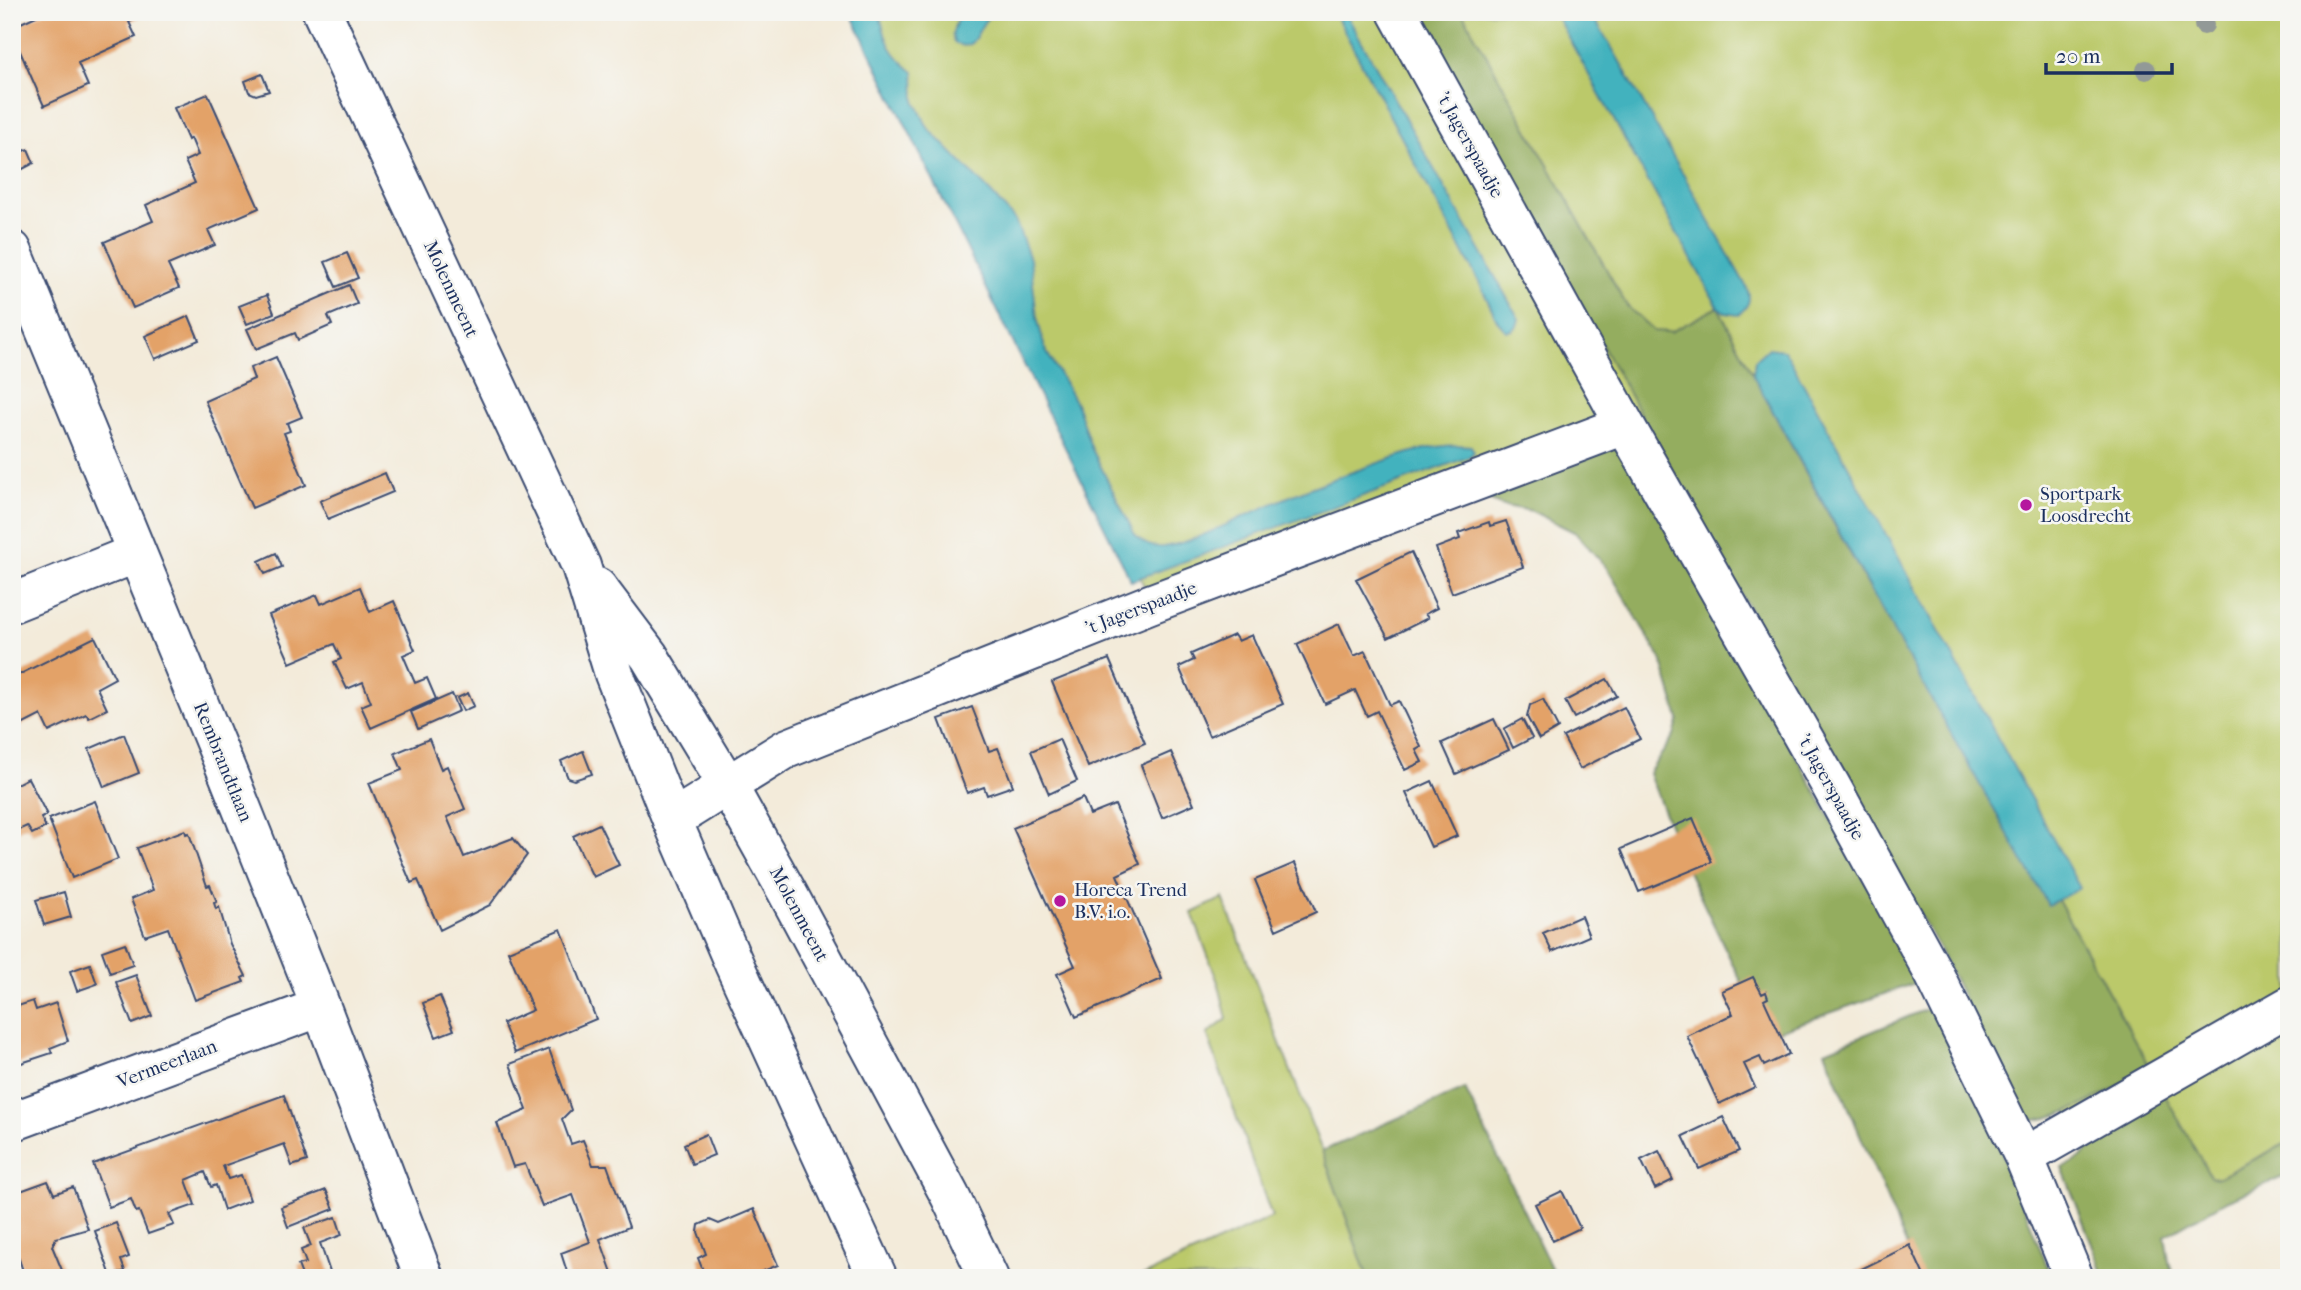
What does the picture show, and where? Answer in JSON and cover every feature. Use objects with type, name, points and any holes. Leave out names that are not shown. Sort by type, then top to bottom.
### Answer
[{"type":"street","name":"Molenmeent","points":[[321,12],[581,566],[614,674],[672,820],[734,964],[878,1278]]},
{"type":"street","name":"'t Jagerspaadje","points":[[1397,12],[1625,425],[1934,974],[2024,1157],[2074,1278]]},
{"type":"street","name":"Rembrandtlaan","points":[[12,250],[321,1007],[424,1278]]},
{"type":"street","name":"'t Jagerspaadje","points":[[672,820],[786,749],[1150,604],[1625,425]]},
{"type":"street","points":[[12,603],[137,553]]},
{"type":"street","name":"Molenmeent","points":[[581,566],[649,656],[728,786],[937,1172],[989,1278]]},
{"type":"street","points":[[2024,1157],[2289,1006]]},
{"type":"street","name":"Vermeerlaan","points":[[12,1122],[321,1007]]},
{"type":"green space","name":"Sportpark Loosdrecht","points":[[861,12],[2289,12],[2289,1142],[2219,1177],[2210,1178],[2195,1151],[2107,1191],[1715,408],[1152,602]]},
{"type":"green space","points":[[1416,12],[1462,12],[1627,306],[1654,331],[1671,332],[1718,307],[1839,532],[2048,904],[2058,900],[2150,1068],[2073,1109],[2024,1121],[1938,947]]},
{"type":"green space","points":[[1620,440],[1921,981],[1767,1035],[1684,863],[1649,773],[1674,735],[1679,719],[1661,659],[1607,568],[1576,533],[1532,511],[1500,505],[1467,490],[1525,479],[1573,465]]},
{"type":"green space","points":[[1223,898],[1322,1151],[1368,1278],[1139,1278],[1272,1217],[1207,1034],[1227,1019],[1219,985],[1192,913]]},
{"type":"green space","points":[[1934,1006],[1973,1080],[2052,1278],[1920,1278],[1825,1051]]},
{"type":"green space","points":[[2161,1088],[2211,1178],[2219,1177],[2289,1142],[2289,1177],[2283,1177],[2228,1200],[2165,1236],[2169,1262],[2175,1278],[2105,1278],[2062,1167],[2075,1162]]},
{"type":"green space","points":[[1465,1089],[1556,1278],[1368,1278],[1322,1151]]},
{"type":"water","points":[[850,12],[879,12],[890,46],[899,59],[914,72],[915,101],[928,128],[1015,220],[1030,259],[1037,317],[1045,349],[1076,403],[1091,447],[1135,535],[1141,541],[1159,547],[1184,542],[1320,484],[1419,450],[1458,445],[1471,446],[1474,452],[1469,457],[1131,581]]},
{"type":"water","points":[[961,12],[1058,12],[1043,16],[1006,13],[991,15],[971,43],[960,45],[953,40],[953,30]]},
{"type":"water","points":[[1334,12],[1345,12],[1519,319],[1513,330],[1506,331],[1498,322]]},
{"type":"water","points":[[1554,12],[1590,12],[1615,53],[1746,286],[1748,302],[1738,315],[1726,313],[1718,307]]},
{"type":"water","points":[[1768,348],[1784,350],[1788,356],[2080,888],[2048,905],[1753,375],[1755,360]]},
{"type":"building","points":[[45,12],[150,12],[129,22],[136,37],[78,63],[88,86],[44,106],[12,33],[12,27]]},
{"type":"building","points":[[262,74],[269,91],[256,95],[249,92],[245,81]]},
{"type":"building","points":[[208,94],[259,208],[208,230],[215,245],[168,265],[179,288],[133,308],[104,242],[153,221],[146,205],[195,183],[185,161],[198,155],[174,108]]},
{"type":"building","points":[[28,149],[34,163],[17,172],[12,156]]},
{"type":"building","points":[[347,253],[358,278],[336,287],[325,262]]},
{"type":"building","points":[[349,285],[357,304],[328,316],[332,325],[298,340],[295,333],[256,349],[247,329]]},
{"type":"building","points":[[267,295],[274,313],[247,324],[239,306]]},
{"type":"building","points":[[189,316],[199,340],[155,359],[145,336]]},
{"type":"building","points":[[276,357],[302,417],[287,423],[290,431],[284,433],[306,485],[252,508],[205,401],[254,379],[250,368]]},
{"type":"building","points":[[385,473],[393,492],[328,519],[320,501]]},
{"type":"building","points":[[1506,521],[1523,567],[1452,593],[1436,548],[1460,539],[1458,533],[1489,522],[1490,526]]},
{"type":"building","points":[[1411,552],[1437,608],[1425,614],[1428,618],[1388,638],[1356,579]]},
{"type":"building","points":[[276,553],[282,567],[265,574],[259,561]]},
{"type":"building","points":[[360,587],[370,612],[394,601],[415,650],[403,655],[415,683],[427,678],[436,699],[371,728],[361,706],[371,702],[363,682],[347,689],[334,662],[341,659],[334,644],[290,663],[269,615],[317,595],[321,604]]},
{"type":"building","points":[[1339,624],[1354,656],[1365,651],[1390,705],[1399,701],[1421,747],[1416,750],[1422,762],[1405,770],[1377,711],[1367,716],[1355,690],[1325,704],[1297,644]]},
{"type":"building","points":[[1234,635],[1238,641],[1252,635],[1283,704],[1209,736],[1179,667],[1194,660],[1191,654]]},
{"type":"building","points":[[95,637],[115,678],[97,688],[107,709],[89,718],[86,714],[49,732],[41,715],[12,730],[12,678]]},
{"type":"building","points":[[1109,659],[1145,743],[1088,767],[1052,682]]},
{"type":"building","points":[[1607,679],[1617,696],[1574,718],[1565,701]]},
{"type":"building","points":[[468,693],[474,706],[463,711],[457,698]]},
{"type":"building","points":[[452,694],[459,711],[418,729],[411,712]]},
{"type":"building","points":[[1543,699],[1558,728],[1539,739],[1527,717],[1530,705]]},
{"type":"building","points":[[972,707],[989,751],[998,748],[1013,786],[987,795],[984,787],[967,793],[939,719]]},
{"type":"building","points":[[1624,707],[1640,739],[1580,769],[1563,737]]},
{"type":"building","points":[[1494,719],[1509,750],[1456,774],[1442,743]]},
{"type":"building","points":[[1522,719],[1532,738],[1513,748],[1504,729]]},
{"type":"building","points":[[124,734],[139,773],[104,787],[89,749]]},
{"type":"building","points":[[429,739],[441,769],[447,766],[465,809],[447,817],[464,857],[513,838],[527,855],[490,905],[440,930],[418,880],[411,883],[369,783],[402,770],[395,753]]},
{"type":"building","points":[[1059,739],[1077,781],[1049,794],[1031,751]]},
{"type":"building","points":[[583,751],[592,774],[574,780],[568,778],[561,761]]},
{"type":"building","points":[[1171,752],[1194,804],[1162,818],[1141,765]]},
{"type":"building","points":[[28,778],[47,815],[41,818],[46,827],[32,834],[27,826],[12,833],[12,786]]},
{"type":"building","points":[[1432,781],[1457,836],[1431,847],[1406,793]]},
{"type":"building","points":[[1083,798],[1090,815],[1115,805],[1140,864],[1117,875],[1162,979],[1076,1017],[1057,974],[1075,966],[1013,828]]},
{"type":"building","points":[[95,801],[118,859],[72,878],[49,819]]},
{"type":"building","points":[[1693,818],[1712,862],[1639,892],[1621,849]]},
{"type":"building","points":[[599,824],[619,865],[593,877],[573,836]]},
{"type":"building","points":[[185,830],[186,834],[189,833],[207,886],[210,885],[217,902],[214,903],[216,909],[219,907],[230,944],[246,976],[242,978],[244,982],[195,1000],[168,928],[145,936],[131,899],[153,890],[137,848]]},
{"type":"building","points":[[1295,863],[1316,912],[1276,930],[1255,880]]},
{"type":"building","points":[[64,892],[71,917],[44,925],[36,900]]},
{"type":"building","points":[[1581,916],[1589,936],[1552,952],[1543,933]]},
{"type":"building","points":[[561,929],[596,1019],[515,1053],[503,1023],[533,1010],[508,951]]},
{"type":"building","points":[[125,943],[133,965],[110,973],[102,951]]},
{"type":"building","points":[[90,964],[97,984],[77,991],[70,971]]},
{"type":"building","points":[[136,975],[152,1016],[132,1024],[116,982]]},
{"type":"building","points":[[1753,977],[1762,994],[1766,992],[1768,998],[1764,1000],[1789,1054],[1764,1066],[1760,1057],[1744,1064],[1755,1087],[1719,1104],[1687,1036],[1733,1014],[1722,991]]},
{"type":"building","points":[[440,996],[454,1030],[436,1037],[423,1003]]},
{"type":"building","points":[[33,1001],[36,1010],[56,1003],[68,1041],[50,1048],[52,1053],[12,1066],[12,1008]]},
{"type":"building","points":[[549,1049],[571,1110],[562,1119],[571,1144],[583,1140],[593,1165],[607,1165],[629,1227],[600,1239],[614,1278],[569,1278],[561,1253],[590,1242],[573,1195],[542,1206],[525,1164],[513,1167],[497,1123],[527,1110],[510,1064]]},
{"type":"building","points":[[284,1095],[307,1161],[292,1166],[284,1144],[223,1166],[228,1179],[241,1175],[250,1200],[224,1210],[216,1185],[211,1187],[205,1172],[186,1180],[195,1205],[169,1214],[174,1225],[148,1234],[131,1199],[109,1207],[93,1164]]},
{"type":"building","points":[[1723,1117],[1739,1151],[1699,1169],[1683,1136]]},
{"type":"building","points":[[706,1134],[714,1155],[692,1164],[684,1144]]},
{"type":"building","points":[[1659,1151],[1673,1180],[1655,1189],[1641,1160]]},
{"type":"building","points":[[48,1181],[54,1194],[73,1187],[88,1229],[56,1238],[52,1246],[64,1275],[57,1278],[40,1278],[38,1272],[25,1277],[18,1256],[12,1259],[12,1194]]},
{"type":"building","points":[[326,1190],[334,1209],[288,1227],[281,1207]]},
{"type":"building","points":[[1562,1191],[1580,1228],[1553,1241],[1535,1204]]},
{"type":"building","points":[[754,1209],[778,1265],[746,1278],[706,1278],[698,1258],[706,1254],[698,1232],[699,1225],[710,1220],[719,1224]]},
{"type":"building","points":[[336,1217],[342,1235],[320,1243],[332,1278],[303,1278],[298,1265],[306,1263],[301,1250],[311,1246],[304,1228]]},
{"type":"building","points":[[116,1223],[129,1257],[121,1260],[125,1271],[111,1276],[95,1231]]},
{"type":"building","points":[[1910,1245],[1925,1278],[1850,1278],[1849,1275]]},
{"type":"place","name":"Sportpark Loosdrecht","points":[[2026,505]]},
{"type":"place","name":"Horeca Trend B.V. i.o.","points":[[1060,901]]}]
